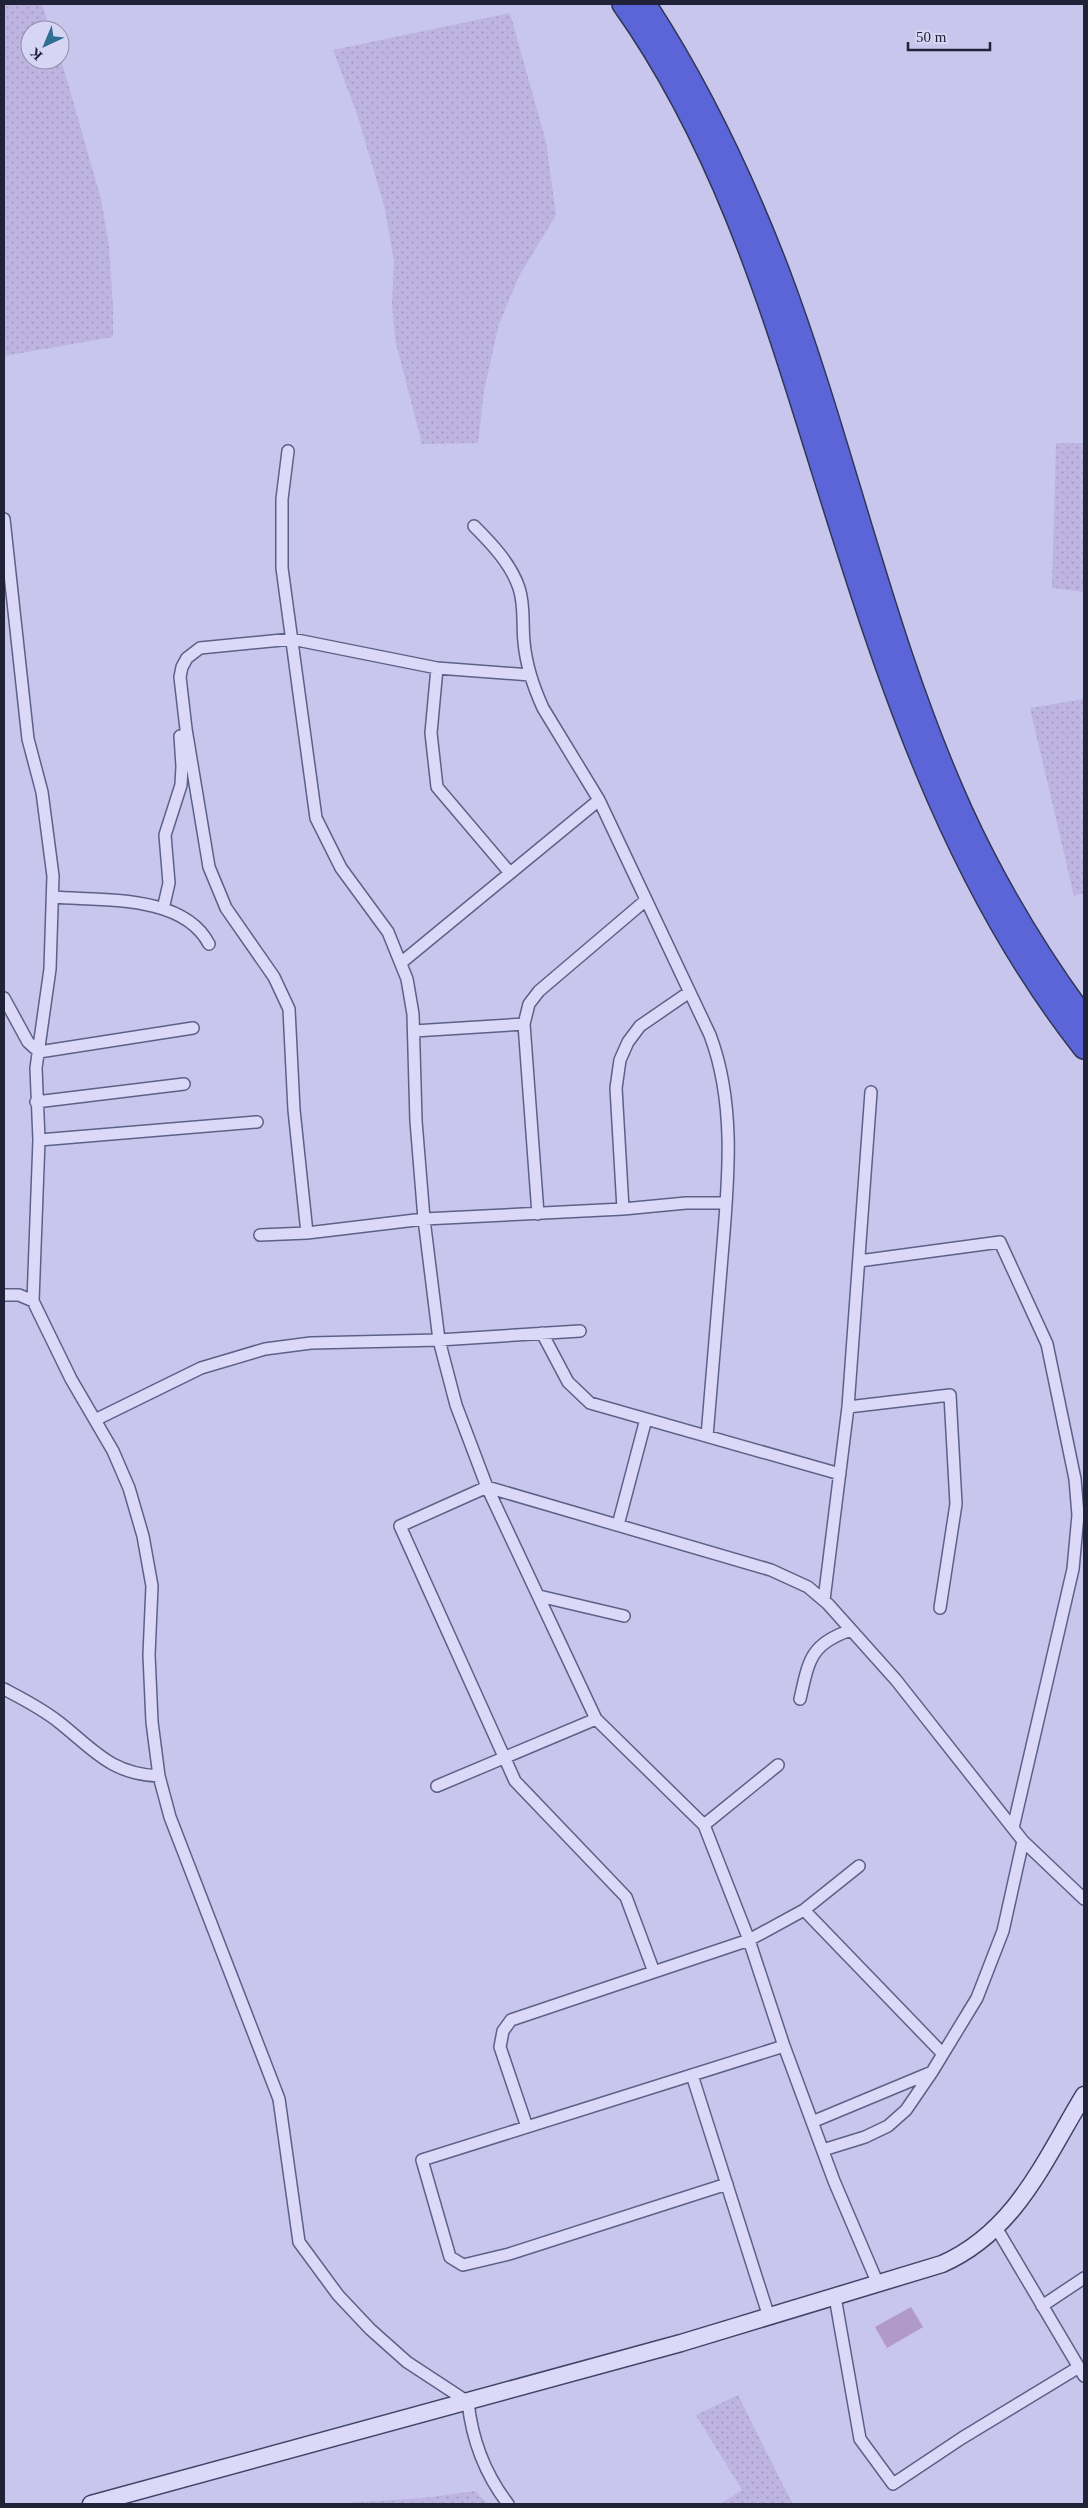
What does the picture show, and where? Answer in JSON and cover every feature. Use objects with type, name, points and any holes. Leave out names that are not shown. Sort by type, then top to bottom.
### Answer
[{"type":"highway","points":[[623,4],[650,45],[692,119],[748,243],[773,311],[891,682],[942,808],[978,882],[1006,933],[1037,983],[1084,1048]]},
{"type":"highway","points":[[645,4],[703,102],[765,237],[800,336],[892,628],[958,803],[1017,916],[1084,1018]]},
{"type":"street","points":[[288,451],[282,499],[281,548],[316,818],[332,855],[350,882],[380,918],[402,962],[411,996],[414,1031],[416,1121],[424,1218],[439,1340],[456,1405],[487,1487],[596,1719],[704,1825],[749,1940],[784,2046],[812,2122],[878,2284]]},
{"type":"street","points":[[4,519],[28,739],[47,819],[53,897],[50,968],[36,1068],[38,1140],[33,1301],[63,1366],[113,1451],[128,1488],[148,1561],[152,1586],[150,1689],[159,1776],[170,1817],[279,2099],[299,2242],[338,2295],[370,2329],[407,2362],[468,2402],[473,2434],[483,2463],[508,2504]]},
{"type":"street","points":[[474,526],[504,560],[519,589],[523,607],[523,640],[530,674],[543,708],[599,800],[688,993],[710,1035],[724,1081],[728,1112],[726,1204],[707,1436]]},
{"type":"street","points":[[306,1233],[294,1110],[289,1009],[274,977],[226,908],[212,879],[206,854],[186,729],[180,677],[184,662],[200,648],[292,639],[437,668],[530,674]]},
{"type":"street","points":[[437,668],[431,733],[437,787],[510,873]]},
{"type":"street","points":[[163,909],[169,883],[165,835],[180,785],[182,766],[180,735],[186,729]]},
{"type":"street","points":[[402,962],[599,800]]},
{"type":"street","points":[[53,897],[150,904],[194,924],[209,944]]},
{"type":"street","points":[[538,1214],[524,1024],[529,1004],[539,991],[646,900]]},
{"type":"street","points":[[623,1209],[616,1088],[620,1060],[628,1042],[640,1026],[688,993]]},
{"type":"street","points":[[4,998],[28,1042],[38,1052]]},
{"type":"street","points":[[414,1031],[524,1024]]},
{"type":"street","points":[[38,1052],[193,1028]]},
{"type":"street","points":[[36,1102],[184,1084]]},
{"type":"street","points":[[824,1600],[848,1407],[872,1092]]},
{"type":"street","points":[[38,1140],[257,1122]]},
{"type":"street","points":[[260,1235],[306,1233],[424,1218],[623,1209],[686,1202],[726,1204]]},
{"type":"street","points":[[859,1262],[1000,1242],[1047,1344],[1076,1480],[1078,1533],[1072,1568],[1013,1828]]},
{"type":"street","points":[[4,1295],[19,1295],[33,1301]]},
{"type":"street","points":[[95,1420],[201,1368],[251,1352],[311,1343],[439,1340],[580,1331]]},
{"type":"street","points":[[542,1333],[568,1382],[590,1403],[840,1474]]},
{"type":"street","points":[[848,1407],[950,1395],[956,1504],[940,1608]]},
{"type":"street","points":[[618,1525],[646,1419]]},
{"type":"street","points":[[654,1972],[626,1896],[515,1781],[400,1526],[487,1487],[785,1574],[808,1587],[824,1600],[896,1680],[1023,1841],[1084,1899]]},
{"type":"street","points":[[539,1596],[624,1616]]},
{"type":"street","points":[[800,1699],[813,1654],[829,1639],[851,1630]]},
{"type":"street","points":[[4,1689],[46,1712],[108,1763],[128,1772],[159,1776]]},
{"type":"street","points":[[437,1786],[596,1719]]},
{"type":"street","points":[[704,1825],[778,1765]]},
{"type":"street","points":[[823,2150],[865,2137],[888,2126],[906,2110],[932,2072],[977,1998],[1003,1932],[1023,1841]]},
{"type":"street","points":[[527,2127],[500,2047],[501,2036],[506,2025],[517,2017],[749,1940],[804,1910],[859,1866]]},
{"type":"street","points":[[804,1910],[943,2054]]},
{"type":"street","points":[[727,2184],[509,2254],[463,2265],[450,2257],[422,2160],[784,2046]]},
{"type":"street","points":[[812,2122],[932,2072]]},
{"type":"street","points":[[692,2075],[769,2317]]},
{"type":"street","points":[[91,2504],[468,2402],[769,2317],[957,2258],[997,2229],[1018,2204],[1084,2095]]},
{"type":"street","points":[[835,2297],[860,2439],[893,2484],[962,2438],[1082,2372],[997,2229]]},
{"type":"street","points":[[1042,2306],[1084,2278]]},
{"type":"shaded area","points":[[4,4],[42,4],[47,20],[20,20],[20,70],[64,70],[101,199],[109,246],[113,337],[4,356]]},
{"type":"shaded area","points":[[510,13],[546,142],[556,215],[519,276],[499,324],[484,390],[478,443],[422,444],[395,339],[392,303],[394,261],[385,209],[357,114],[333,50]]},
{"type":"shaded area","points":[[1056,443],[1084,443],[1084,592],[1052,588]]},
{"type":"shaded area","points":[[1084,699],[1084,893],[1074,896],[1030,708]]},
{"type":"shaded area","points":[[911,2307],[923,2327],[887,2348],[875,2327]]},
{"type":"shaded area","points":[[738,2395],[793,2504],[720,2504],[742,2490],[696,2415]]},
{"type":"shaded area","points":[[475,2491],[488,2504],[328,2504],[424,2498]]}]
